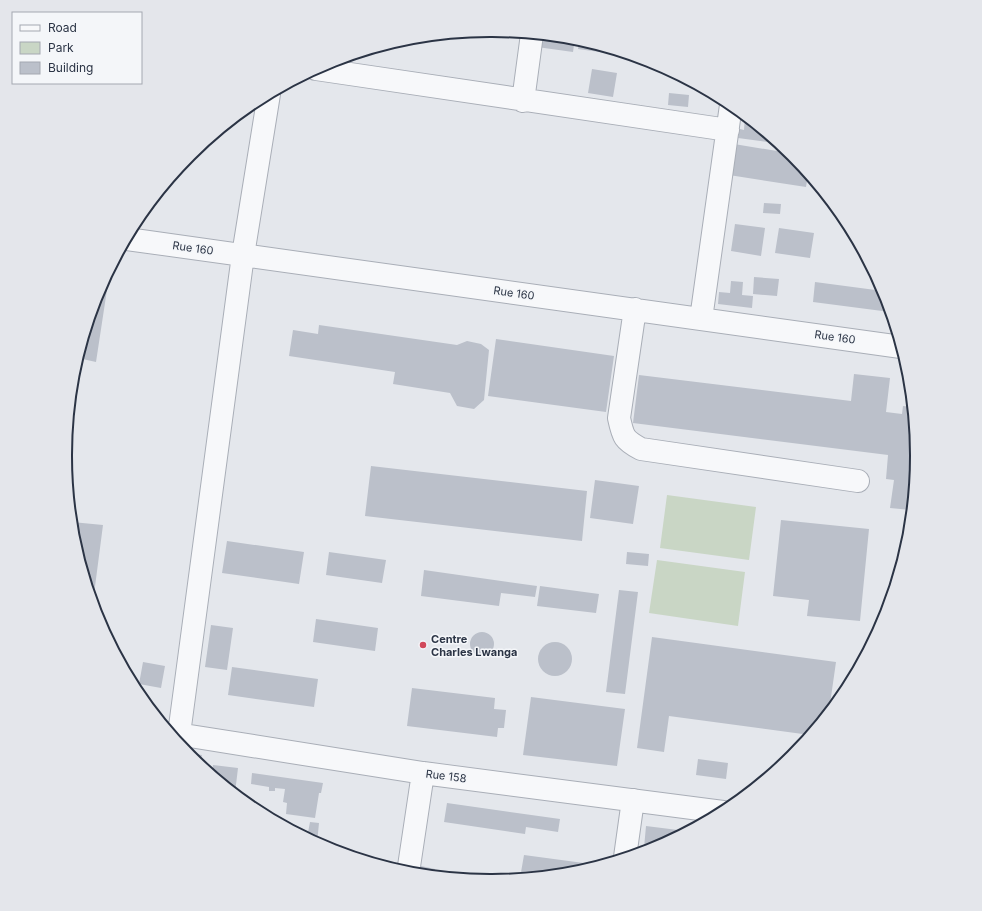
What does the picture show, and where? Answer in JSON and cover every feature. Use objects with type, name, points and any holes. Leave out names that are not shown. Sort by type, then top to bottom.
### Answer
[{"type":"street","points":[[523,101],[531,39]]},
{"type":"street","points":[[327,71],[523,101],[728,130]]},
{"type":"street","points":[[175,730],[243,255],[269,101]]},
{"type":"street","points":[[701,319],[730,112]]},
{"type":"street","name":"Rue 160","points":[[133,240],[895,346]]},
{"type":"street","points":[[635,309],[619,418],[622,431],[628,442],[640,449],[858,481]]},
{"type":"street","name":"Rue 158","points":[[178,734],[422,773],[712,811]]},
{"type":"street","points":[[409,866],[422,773]]},
{"type":"street","points":[[626,852],[633,800]]},
{"type":"green space","points":[[667,495],[756,507],[749,560],[660,548]]},
{"type":"green space","points":[[657,560],[745,572],[738,626],[649,613]]},
{"type":"building","points":[[538,40],[574,45],[573,52],[537,47]]},
{"type":"building","points":[[578,46],[605,53],[578,49]]},
{"type":"building","points":[[592,69],[617,73],[613,97],[588,93]]},
{"type":"building","points":[[669,93],[689,95],[688,107],[668,105]]},
{"type":"building","points":[[745,122],[768,142],[738,138],[740,129],[744,130]]},
{"type":"building","points":[[734,144],[778,151],[807,181],[806,187],[729,175]]},
{"type":"building","points":[[764,203],[781,204],[780,214],[763,213]]},
{"type":"building","points":[[735,224],[765,228],[761,256],[731,251]]},
{"type":"building","points":[[779,228],[814,233],[810,258],[775,253]]},
{"type":"building","points":[[754,277],[779,279],[777,296],[753,294]]},
{"type":"building","points":[[731,281],[743,282],[742,295],[753,296],[752,308],[718,304],[719,292],[730,293]]},
{"type":"building","points":[[815,282],[876,290],[884,311],[813,302]]},
{"type":"building","points":[[107,288],[96,362],[84,359],[95,321]]},
{"type":"building","points":[[319,325],[457,345],[467,341],[481,344],[489,350],[484,400],[474,409],[457,406],[450,393],[393,384],[395,372],[289,356],[293,330],[318,334]]},
{"type":"building","points":[[496,339],[614,356],[606,412],[488,396]]},
{"type":"building","points":[[854,374],[890,378],[886,412],[902,414],[903,406],[907,406],[910,456],[906,510],[890,508],[894,480],[886,479],[888,455],[633,423],[639,375],[851,401]]},
{"type":"building","points":[[371,466],[587,491],[582,541],[365,516]]},
{"type":"building","points":[[595,480],[639,486],[633,524],[590,518]]},
{"type":"building","points":[[781,520],[869,529],[860,621],[807,616],[809,600],[773,596]]},
{"type":"building","points":[[78,523],[103,525],[95,589],[87,564]]},
{"type":"building","points":[[227,541],[304,552],[299,584],[222,573]]},
{"type":"building","points":[[329,552],[386,560],[382,583],[326,575]]},
{"type":"building","points":[[627,552],[649,554],[648,566],[626,564]]},
{"type":"building","points":[[424,570],[537,586],[535,597],[501,593],[499,606],[421,596]]},
{"type":"building","points":[[540,586],[599,594],[596,613],[537,606]]},
{"type":"building","points":[[619,590],[638,592],[625,694],[606,692]]},
{"type":"building","points":[[316,619],[378,628],[375,651],[313,642]]},
{"type":"building","points":[[211,625],[233,628],[227,670],[205,667]]},
{"type":"building","points":[[482,632],[491,635],[494,644],[491,653],[482,656],[473,653],[470,644],[473,635]]},
{"type":"building","points":[[652,637],[836,662],[831,699],[803,734],[669,716],[664,752],[637,748]]},
{"type":"building","points":[[552,642],[558,642],[562,643],[569,649],[572,659],[571,666],[565,673],[558,676],[552,676],[548,675],[541,669],[538,662],[538,656],[539,652],[545,645]]},
{"type":"building","points":[[143,662],[165,666],[161,688],[141,684],[139,682]]},
{"type":"building","points":[[232,667],[318,679],[314,707],[228,695]]},
{"type":"building","points":[[412,688],[495,698],[494,709],[506,710],[504,728],[498,728],[497,737],[407,726]]},
{"type":"building","points":[[531,697],[625,709],[617,766],[523,755]]},
{"type":"building","points":[[698,759],[728,763],[726,779],[696,775]]},
{"type":"building","points":[[213,765],[238,768],[236,788],[215,770],[213,768]]},
{"type":"building","points":[[252,773],[323,783],[321,793],[319,793],[315,818],[286,814],[287,803],[283,802],[285,789],[275,788],[275,791],[269,791],[269,787],[251,784]]},
{"type":"building","points":[[447,803],[560,819],[558,832],[526,827],[525,834],[444,822]]},
{"type":"building","points":[[310,822],[319,823],[318,836],[308,832]]},
{"type":"building","points":[[646,826],[678,830],[651,842],[644,845]]},
{"type":"building","points":[[524,855],[585,863],[546,870],[521,873]]},
{"type":"building","points":[[421,866],[435,869],[435,870],[421,868]]},
{"type":"place","name":"Centre Charles Lwanga","points":[[423,645]]}]
